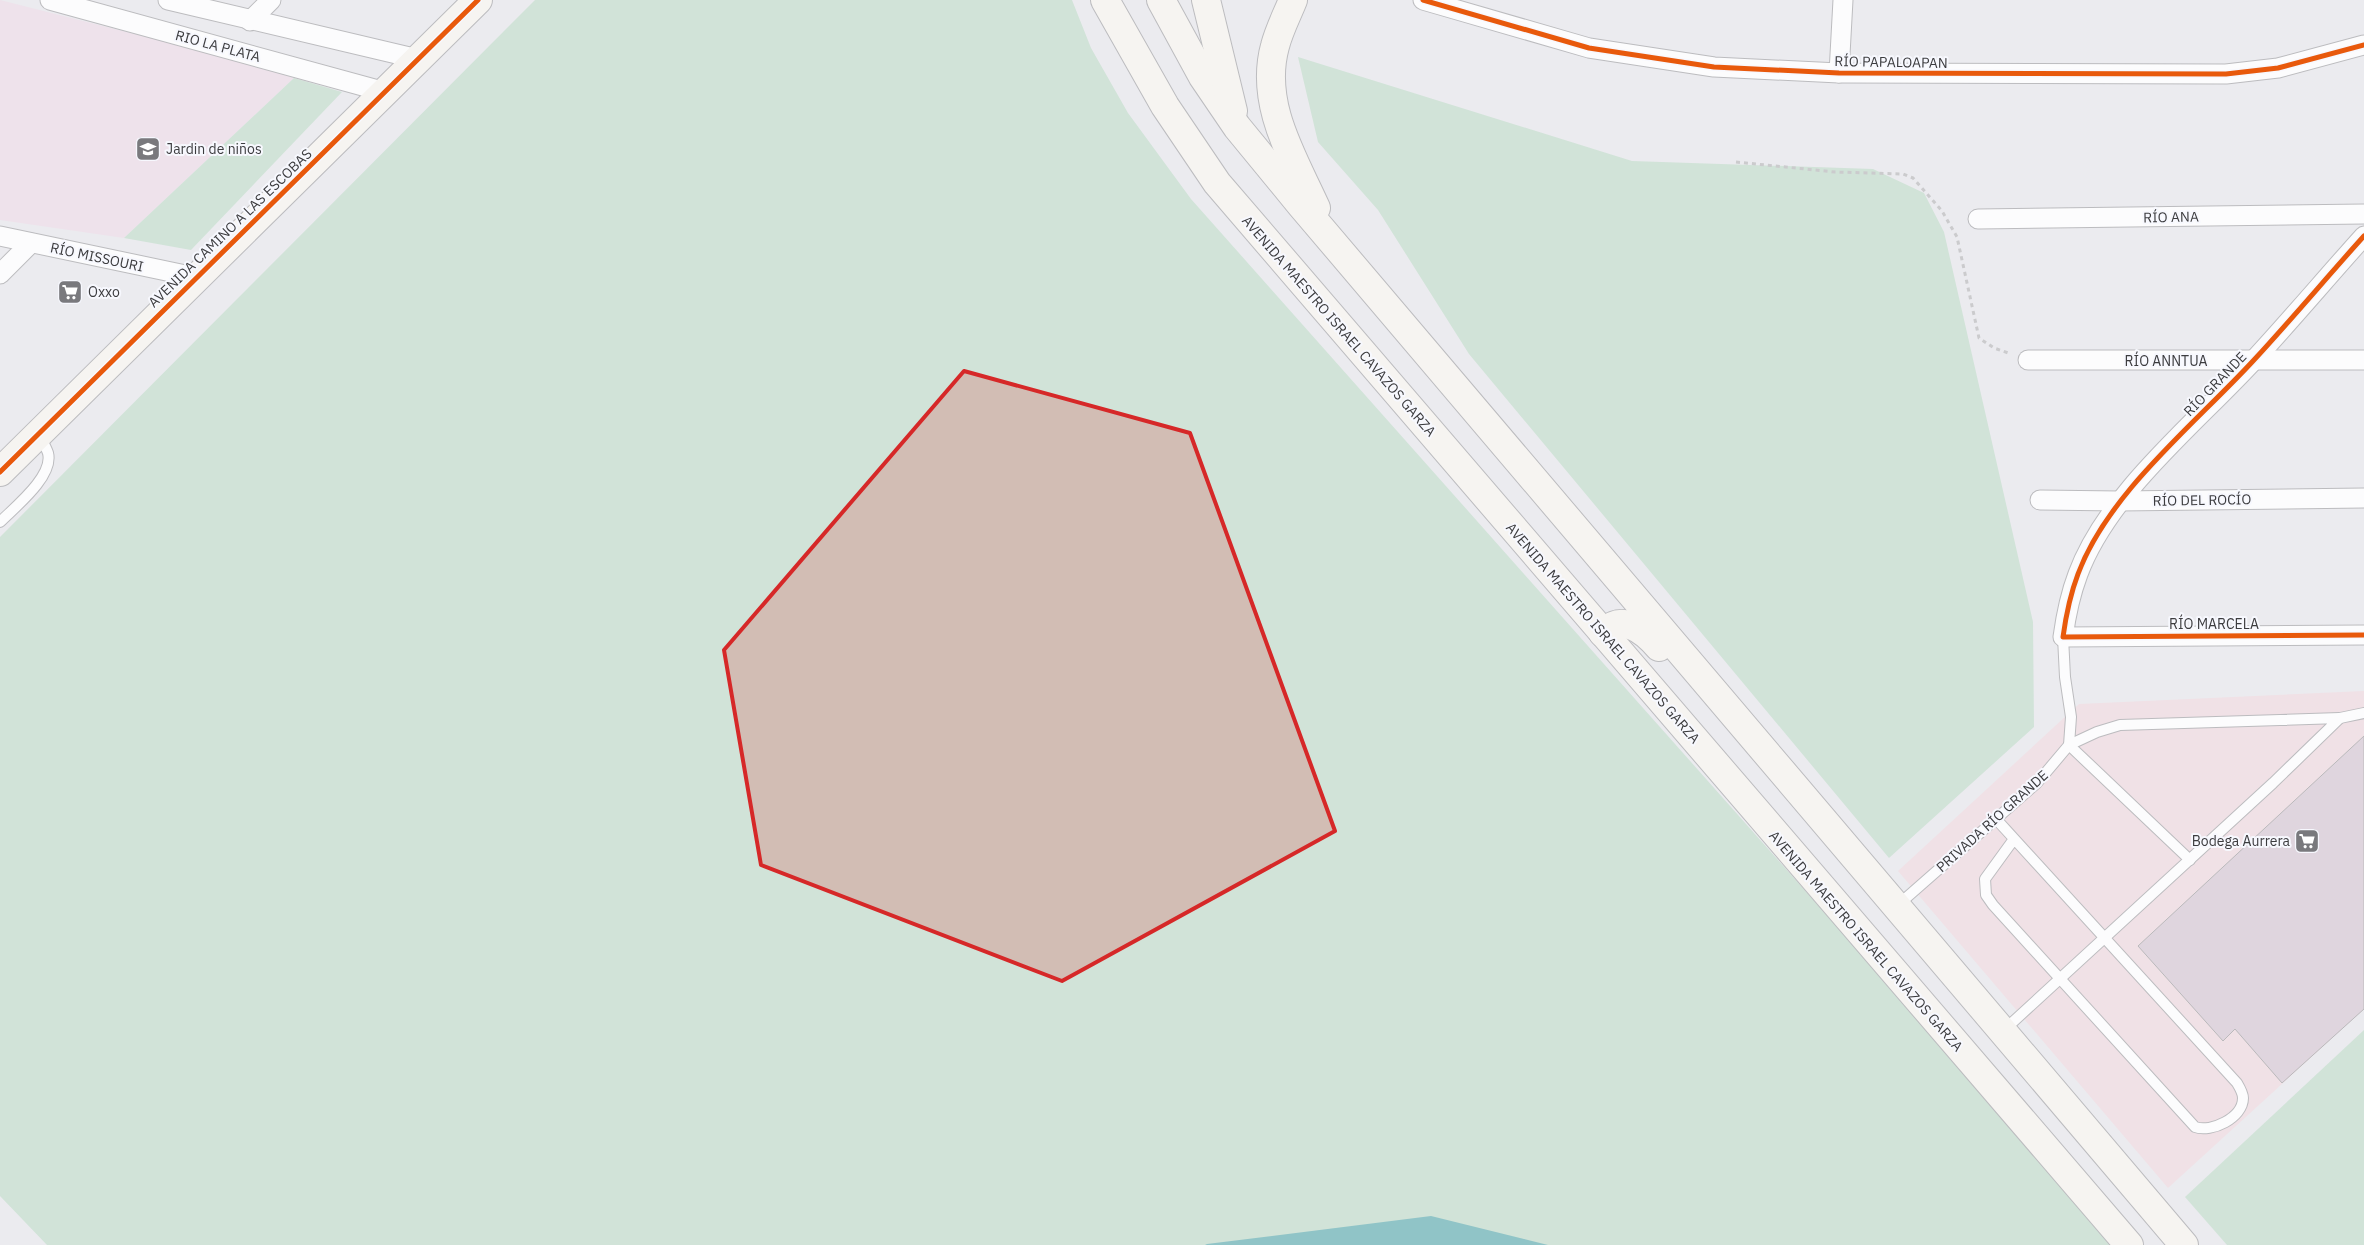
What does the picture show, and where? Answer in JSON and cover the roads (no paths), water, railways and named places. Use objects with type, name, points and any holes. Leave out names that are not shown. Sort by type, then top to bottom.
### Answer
[{"type":"main road","name":"AVENIDA CAMINO A LAS ESCOBAS","points":[[0,472],[478,0]]},
{"type":"main road","points":[[1161,0],[1203,77],[1237,127],[1697,673],[2184,1245]]},
{"type":"main road","points":[[1206,0],[1237,127]]},
{"type":"main road","points":[[1293,0],[1274,47],[1271,84],[1273,105],[1286,143],[1332,242]]},
{"type":"main road","name":"AVENIDA MAESTRO ISRAEL CAVAZOS GARZA","points":[[1105,1],[1165,106],[1217,183],[2122,1236]]},
{"type":"main road","points":[[1603,633],[1614,624],[1622,623],[1638,628],[1676,664],[1697,673]]},
{"type":"main road","points":[[2122,1236],[2146,1245]]},
{"type":"street","name":"RIO LA PLATA","points":[[50,0],[385,92]]},
{"type":"street","points":[[168,0],[250,21],[418,59]]},
{"type":"street","points":[[250,21],[271,0]]},
{"type":"street","name":"RÍO PAPALOAPAN","points":[[1423,0],[1589,48],[1714,67],[1839,73],[2226,74],[2278,68],[2364,45]]},
{"type":"street","points":[[1839,73],[1843,0]]},
{"type":"street","name":"RÍO ANA","points":[[1978,219],[2364,214]]},
{"type":"street","name":"RÍO MISSOURI","points":[[0,236],[195,278]]},
{"type":"street","name":"RÍO GRANDE","points":[[2063,637],[2068,607],[2078,573],[2090,547],[2119,502],[2253,361],[2364,236]]},
{"type":"street","points":[[0,274],[31,243]]},
{"type":"street","name":"RÍO ANNTUA","points":[[2028,360],[2364,360]]},
{"type":"street","name":"RÍO DEL ROCÍO","points":[[2040,500],[2119,502],[2364,498]]},
{"type":"street","name":"RÍO MARCELA","points":[[2063,637],[2364,635]]},
{"type":"lane","points":[[0,522],[41,480],[46,469],[48,455],[39,433]]},
{"type":"lane","points":[[2063,637],[2064,677],[2072,716],[2069,745]]},
{"type":"lane","points":[[2069,745],[2097,732],[2120,725],[2340,718],[2364,713]]},
{"type":"lane","points":[[2003,1031],[2190,860],[2340,718]]},
{"type":"lane","points":[[2069,745],[2190,860]]},
{"type":"lane","name":"PRIVADA RÍO GRANDE","points":[[1897,906],[2037,783],[2069,745]]},
{"type":"lane","points":[[1996,819],[2237,1083],[2243,1097],[2236,1113],[2211,1128],[2202,1130],[2195,1127],[2059,979],[1986,895],[1985,879],[2014,839]]},
{"type":"water","points":[[1431,1216],[1548,1245],[1205,1245],[1207,1244]]},
{"type":"place","name":"Jardin de niños","points":[[148,149]]},
{"type":"place","name":"Oxxo","points":[[70,292]]},
{"type":"place","name":"Bodega Aurrera","points":[[2307,841]]}]
